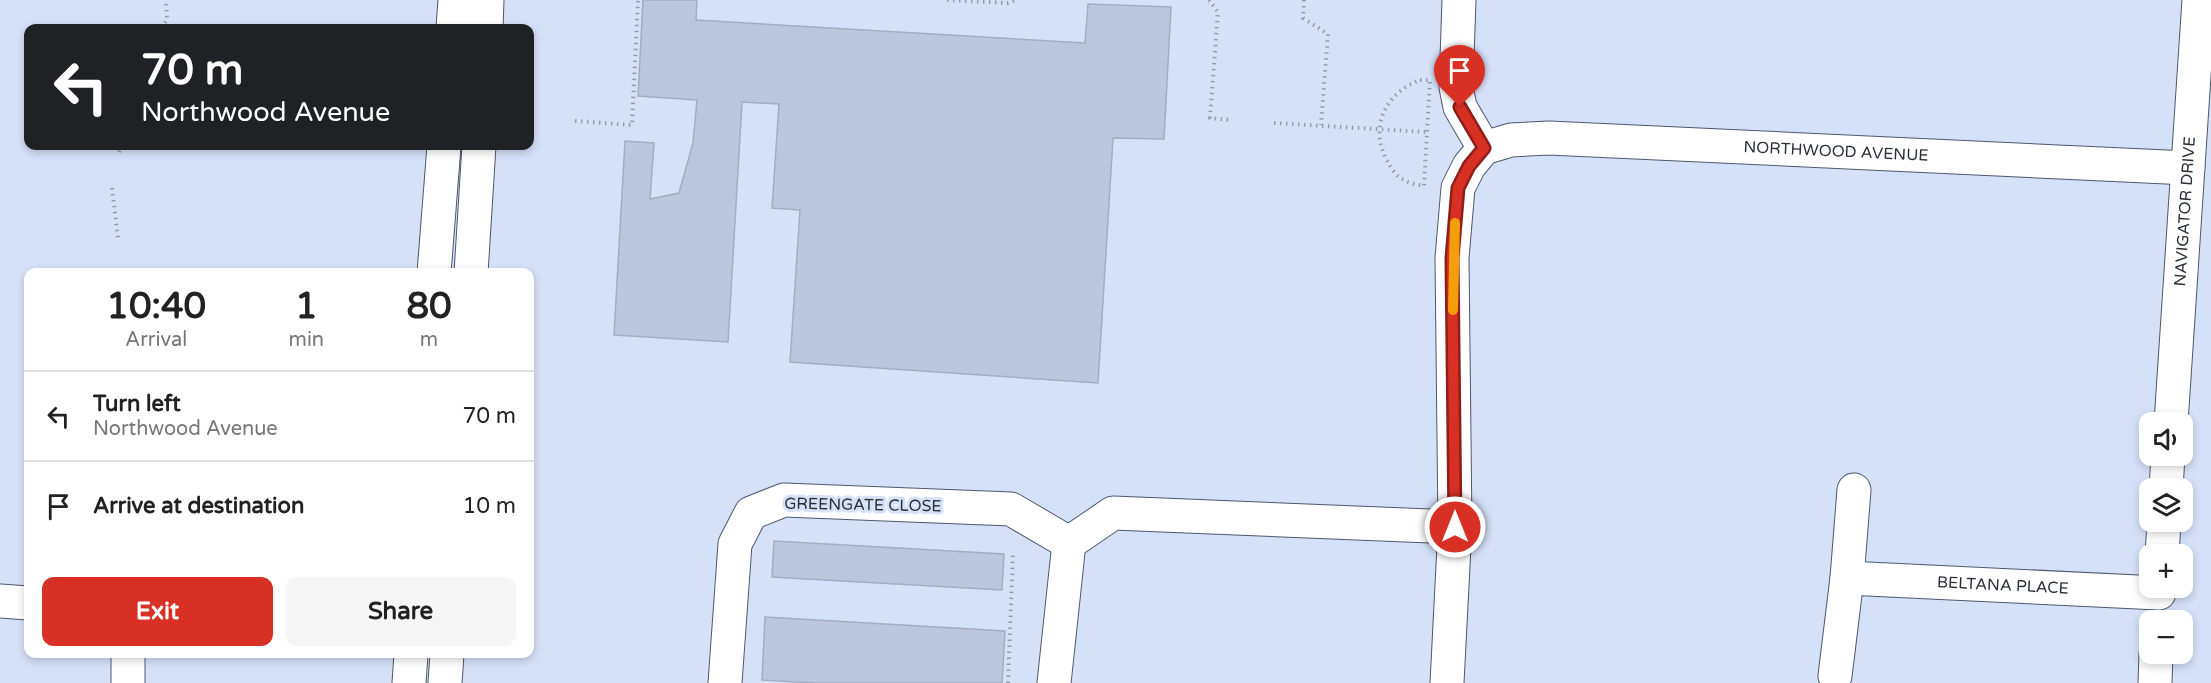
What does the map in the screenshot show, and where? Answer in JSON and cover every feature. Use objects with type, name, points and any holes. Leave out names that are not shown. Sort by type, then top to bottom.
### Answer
[{"type":"street","points":[[453,24],[455,0]]},
{"type":"street","points":[[486,24],[487,0]]},
{"type":"street","points":[[1447,683],[1455,527],[1452,258],[1458,188],[1469,166],[1484,148],[1460,107],[1456,87],[1459,0]]},
{"type":"street","name":"NAVIGATOR DRIVE","points":[[2172,412],[2199,0]]},
{"type":"street","name":"NORTHWOOD AVENUE","points":[[1484,148],[1511,140],[1549,138],[2188,168]]},
{"type":"street","points":[[434,268],[444,150]]},
{"type":"street","points":[[471,268],[478,150]]},
{"type":"street","points":[[1835,676],[1847,578],[1854,490]]},
{"type":"street","name":"GREENGATE CLOSE","points":[[725,683],[735,544],[751,513],[784,500],[1011,509],[1069,543]]},
{"type":"street","points":[[1054,683],[1069,543],[1113,513],[1455,527]]},
{"type":"street","name":"BELTANA PLACE","points":[[1847,578],[2159,601]]},
{"type":"street","points":[[0,601],[24,603]]},
{"type":"street","points":[[128,658],[128,683]]},
{"type":"street","points":[[409,683],[411,658]]},
{"type":"street","points":[[445,683],[447,658]]},
{"type":"street","points":[[2155,683],[2156,664]]},
{"type":"path","points":[[164,24],[167,19],[166,0]]},
{"type":"path","points":[[575,121],[632,125],[638,0]]},
{"type":"path","points":[[947,0],[1008,3],[1016,0]]},
{"type":"path","points":[[1209,0],[1218,12],[1210,118],[1231,120]]},
{"type":"path","points":[[1304,0],[1303,18],[1328,34],[1321,125]]},
{"type":"path","points":[[1430,80],[1425,186],[1402,179],[1393,170],[1379,142],[1379,129],[1383,113],[1394,94],[1406,85],[1430,80]]},
{"type":"path","points":[[1274,123],[1426,132]]},
{"type":"path","points":[[112,188],[118,238]]},
{"type":"path","points":[[1008,549],[1015,554],[1008,683]]},
{"type":"building","points":[[643,0],[697,0],[696,20],[1085,43],[1088,4],[1171,7],[1164,139],[1113,138],[1098,383],[790,362],[800,210],[772,208],[779,104],[742,102],[728,342],[614,335],[625,141],[654,143],[650,199],[679,193],[693,143],[697,100],[638,96]]},
{"type":"building","points":[[774,541],[1004,554],[1002,590],[772,577]]},
{"type":"building","points":[[765,617],[1005,631],[1002,683],[815,683],[762,680]]},
{"type":"slow traffic","points":[[1453,310],[1452,258],[1455,223]]},
{"type":"route","points":[[1455,527],[1452,258],[1458,188],[1469,166],[1484,148],[1460,107]]}]
